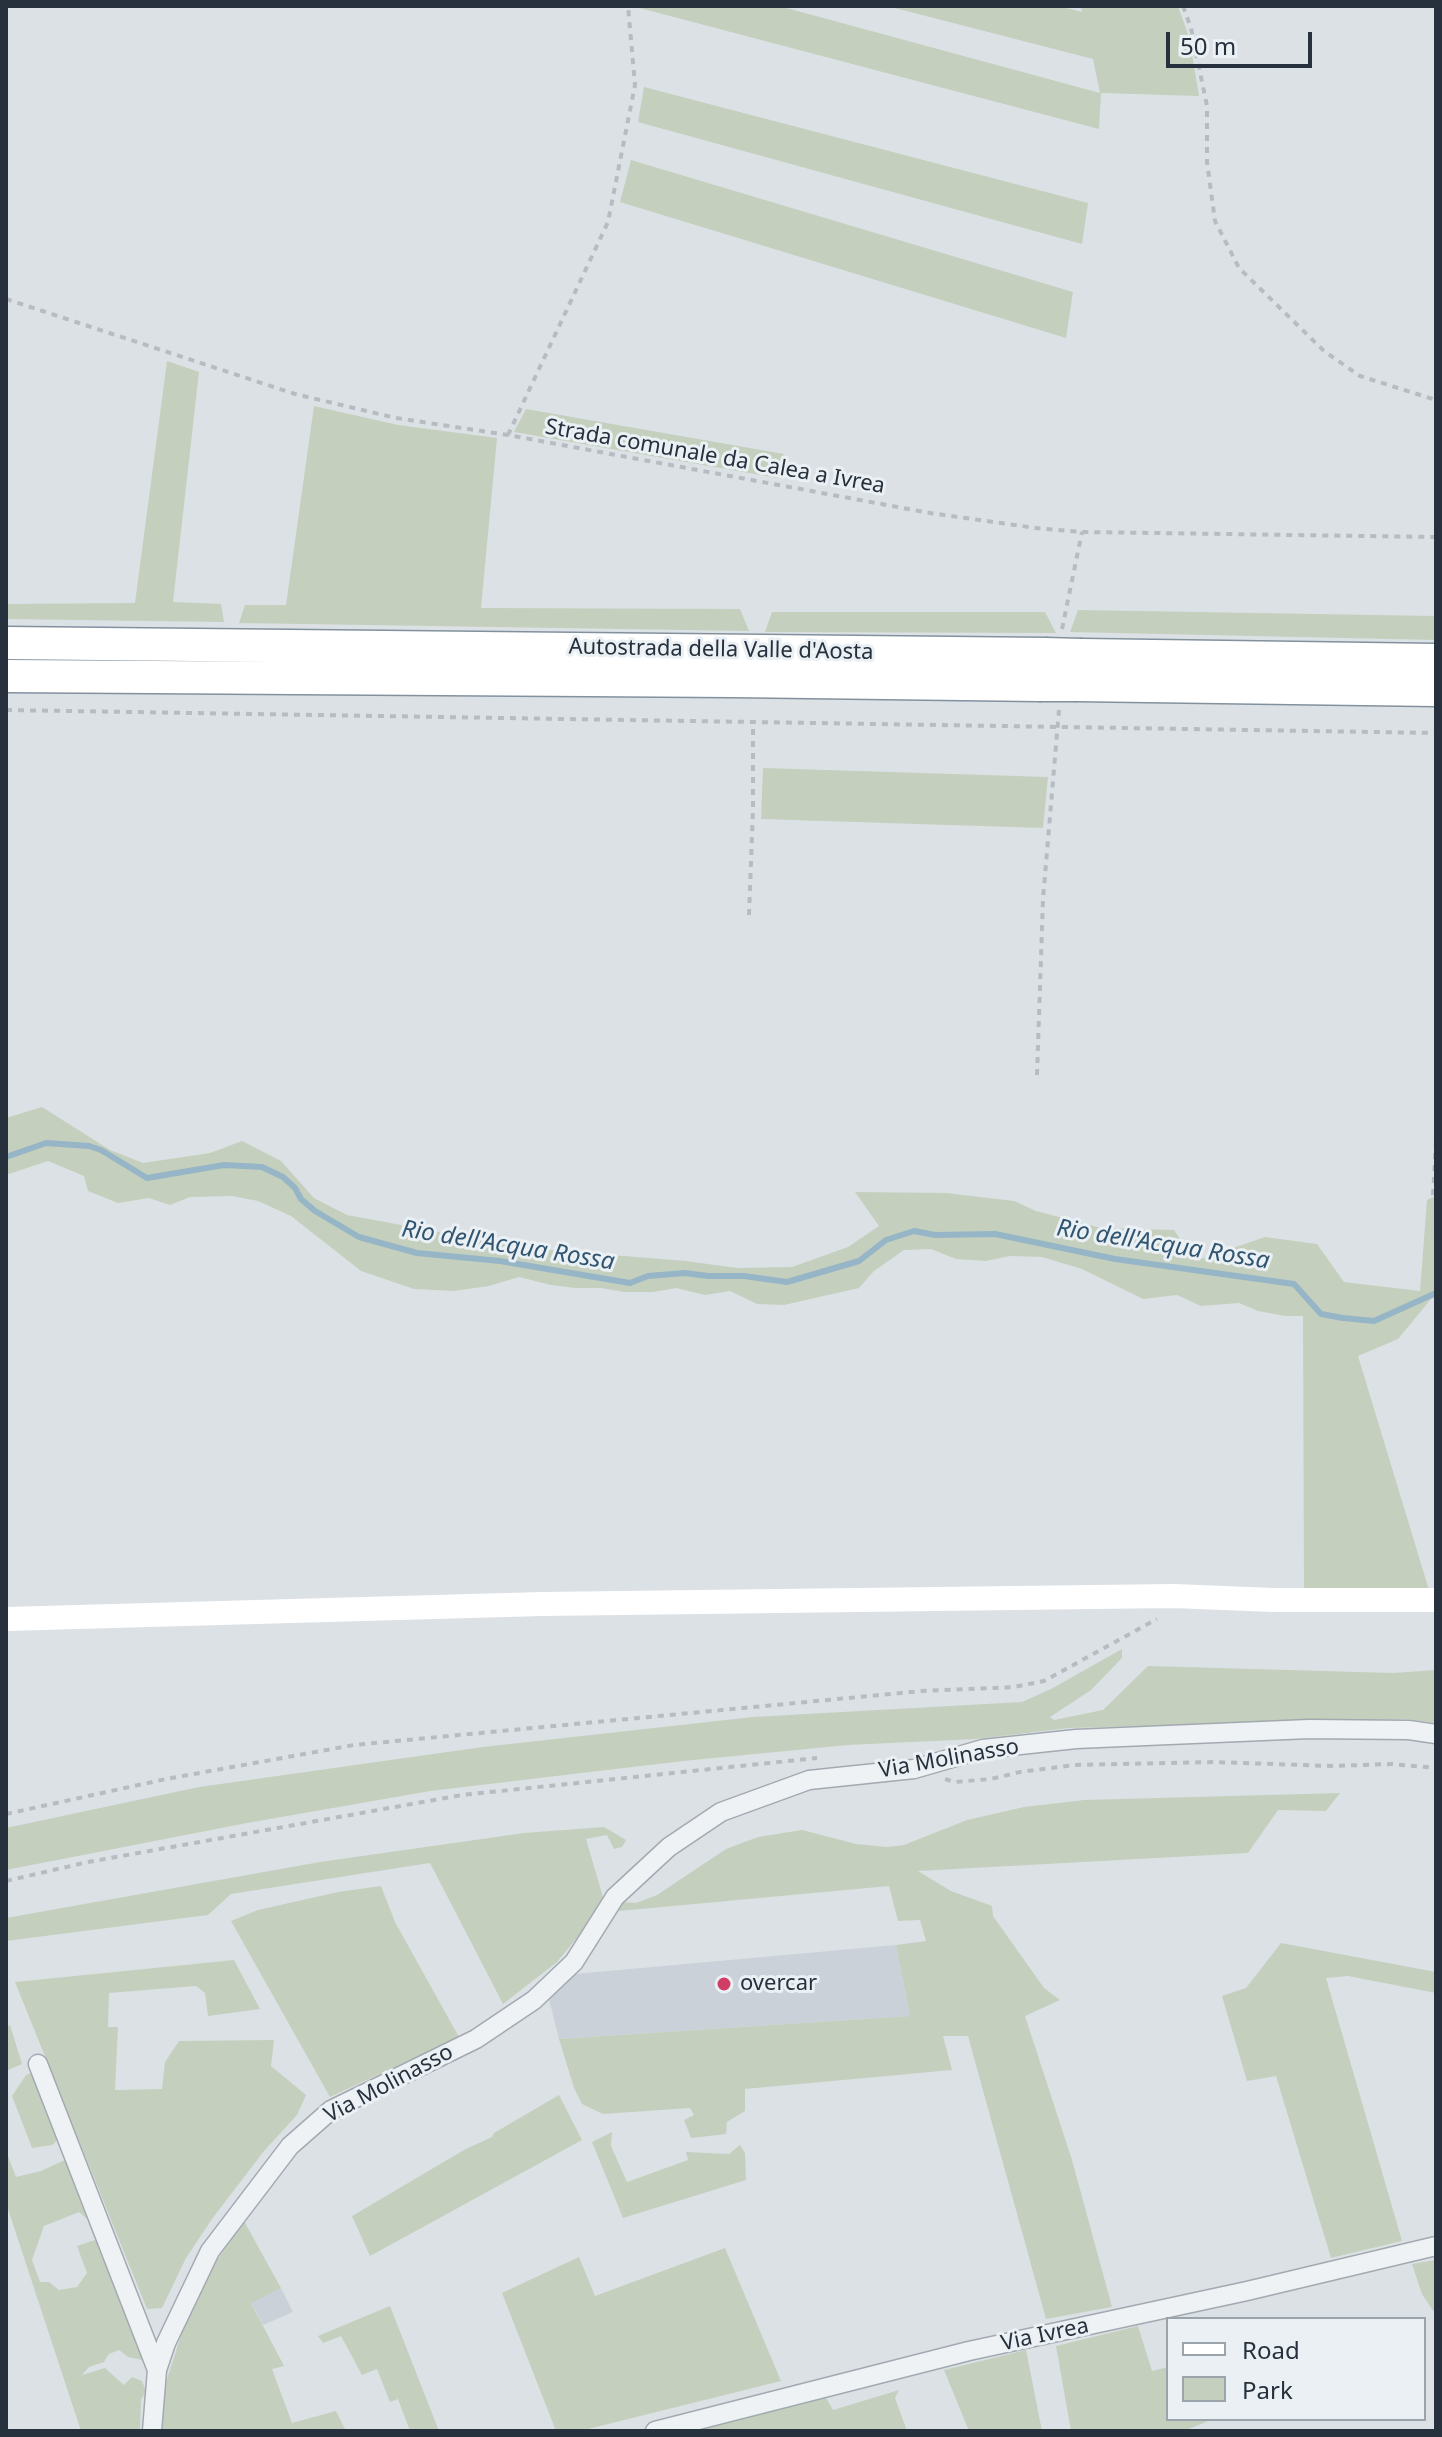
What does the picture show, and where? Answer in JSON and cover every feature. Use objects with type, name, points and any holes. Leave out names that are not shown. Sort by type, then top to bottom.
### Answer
[{"type":"highway","name":"Autostrada della Valle d'Aosta","points":[[6,643],[228,645],[750,665],[1039,685],[1079,670],[1436,660]]},
{"type":"highway","name":"Autostrada della Valle d'Aosta","points":[[6,676],[226,678],[1045,654],[1079,670],[1436,690]]},
{"type":"main road","points":[[6,1619],[542,1604],[1173,1596],[1274,1600],[1436,1600]]},
{"type":"street","name":"Via Molinasso","points":[[152,2431],[157,2370],[166,2343],[210,2251],[290,2146],[331,2110],[476,2039],[534,2000],[574,1962],[615,1897],[669,1847],[721,1812],[809,1780],[914,1769],[983,1749],[1045,1742],[1309,1729],[1409,1730],[1436,1734]]},
{"type":"street","points":[[38,2064],[157,2370]]},
{"type":"street","name":"Via Ivrea","points":[[655,2431],[969,2351],[1247,2291],[1436,2246]]},
{"type":"path","points":[[508,435],[608,222],[635,85],[628,6]]},
{"type":"path","points":[[1183,6],[1191,28],[1207,106],[1207,162],[1215,221],[1239,268],[1324,351],[1360,376],[1436,400]]},
{"type":"path","name":"Strada comunale da Calea a Ivrea","points":[[6,299],[295,394],[396,418],[508,435],[930,513],[1082,532],[1436,537]]},
{"type":"path","points":[[1062,623],[1082,532]]},
{"type":"path","points":[[6,710],[1436,733]]},
{"type":"path","points":[[749,915],[753,724]]},
{"type":"path","points":[[1037,1075],[1043,899],[1058,727]]},
{"type":"path","points":[[1433,1195],[1436,1141]]},
{"type":"path","points":[[6,1814],[166,1779],[354,1745],[922,1691],[1014,1687],[1044,1681],[1170,1612],[1173,1596]]},
{"type":"shaded area","points":[[896,1945],[910,2016],[559,2039],[549,1999],[575,1974]]},
{"type":"shaded area","points":[[281,2288],[293,2312],[263,2325],[251,2302]]},
{"type":"green space","points":[[632,6],[779,6],[1100,93],[1093,59],[887,6],[1058,6],[1082,12],[1081,6],[1178,6],[1189,37],[1199,96],[1101,93],[1099,129]]},
{"type":"green space","points":[[644,87],[1088,203],[1082,244],[638,122]]},
{"type":"green space","points":[[631,160],[1073,292],[1066,338],[620,202]]},
{"type":"green space","points":[[167,361],[199,372],[173,602],[221,604],[224,622],[6,619],[6,604],[135,603]]},
{"type":"green space","points":[[314,406],[398,425],[497,438],[481,608],[740,609],[749,631],[239,623],[245,605],[286,605]]},
{"type":"green space","points":[[526,409],[784,454],[778,478],[514,432]]},
{"type":"green space","points":[[1078,610],[1436,616],[1436,640],[1070,632]]},
{"type":"green space","points":[[772,612],[1045,612],[1056,633],[765,632]]},
{"type":"green space","points":[[763,768],[1048,777],[1043,828],[761,819]]},
{"type":"green space","points":[[42,1107],[110,1150],[143,1163],[210,1153],[242,1141],[281,1161],[314,1198],[347,1215],[526,1248],[737,1268],[792,1267],[848,1247],[879,1226],[855,1192],[946,1193],[1014,1201],[1036,1211],[1101,1228],[1174,1230],[1195,1261],[1265,1237],[1317,1244],[1344,1282],[1420,1291],[1427,1200],[1436,1196],[1436,1297],[1398,1339],[1358,1356],[1429,1590],[1304,1589],[1303,1316],[1258,1311],[1239,1303],[1201,1306],[1177,1295],[1143,1299],[1082,1269],[1042,1257],[1010,1256],[986,1261],[956,1259],[931,1249],[904,1250],[874,1271],[859,1288],[784,1305],[757,1304],[730,1291],[705,1295],[676,1288],[624,1292],[551,1285],[519,1277],[489,1286],[453,1291],[414,1289],[361,1271],[291,1216],[258,1201],[232,1196],[190,1197],[170,1205],[149,1198],[118,1203],[88,1191],[84,1176],[48,1161],[6,1175],[6,1118]]},
{"type":"green space","points":[[1122,1649],[1122,1658],[1091,1690],[1050,1717],[1054,1720],[1103,1710],[1148,1666],[1393,1673],[1436,1670],[1436,1723],[1408,1719],[1069,1728],[976,1739],[848,1745],[683,1761],[430,1791],[6,1870],[6,1828],[199,1787],[483,1747],[753,1717],[1022,1702]]},
{"type":"green space","points":[[1340,1793],[1326,1811],[1278,1810],[1248,1853],[918,1871],[951,1891],[992,1906],[993,1916],[1044,1988],[1060,2000],[1025,2016],[1072,2160],[1112,2307],[1046,2319],[968,2036],[943,2036],[952,2070],[745,2089],[745,2111],[727,2122],[726,2134],[691,2138],[684,2120],[694,2115],[690,2108],[603,2114],[582,2104],[574,2088],[559,2039],[910,2016],[896,1945],[926,1941],[920,1920],[898,1921],[889,1886],[619,1911],[621,1902],[636,1903],[657,1895],[726,1849],[758,1837],[802,1830],[856,1844],[904,1845],[967,1820],[1024,1807],[1084,1800]]},
{"type":"green space","points":[[604,1827],[626,1840],[622,1847],[614,1849],[607,1835],[586,1839],[605,1904],[557,1962],[503,2004],[430,1863],[231,1894],[208,1915],[6,1941],[6,1918],[320,1862],[524,1833]]},
{"type":"green space","points":[[381,1886],[395,1922],[459,2037],[330,2097],[231,1921],[258,1910]]},
{"type":"green space","points":[[1281,1943],[1436,1972],[1436,1993],[1348,1976],[1326,1978],[1402,2241],[1331,2258],[1276,2076],[1247,2081],[1222,1996],[1246,1988]]},
{"type":"green space","points":[[234,1960],[260,2009],[208,2016],[205,1993],[196,1986],[109,1993],[108,2027],[118,2027],[115,2090],[162,2089],[165,2062],[179,2041],[274,2040],[271,2066],[306,2095],[297,2115],[264,2151],[212,2219],[186,2258],[162,2308],[147,2309],[15,1982]]},
{"type":"green space","points":[[10,2025],[22,2064],[6,2071],[6,2027]]},
{"type":"green space","points":[[35,2072],[63,2135],[52,2145],[32,2148],[12,2096],[26,2075]]},
{"type":"green space","points":[[559,2095],[582,2140],[370,2256],[352,2216],[464,2150],[492,2137]]},
{"type":"green space","points":[[612,2132],[611,2146],[627,2182],[688,2160],[686,2152],[729,2154],[740,2145],[745,2153],[746,2180],[623,2218],[592,2142]]},
{"type":"green space","points":[[6,2151],[16,2177],[41,2171],[65,2160],[87,2219],[79,2212],[44,2226],[32,2260],[40,2282],[49,2282],[59,2290],[77,2287],[87,2273],[77,2246],[101,2238],[144,2355],[142,2360],[128,2357],[119,2350],[109,2354],[104,2362],[89,2367],[82,2375],[105,2368],[124,2385],[132,2377],[142,2381],[146,2391],[141,2400],[140,2431],[81,2431],[6,2203]]},
{"type":"green space","points":[[244,2221],[281,2288],[251,2303],[284,2366],[272,2369],[292,2423],[336,2411],[346,2431],[159,2431],[164,2388],[187,2317],[213,2266]]},
{"type":"green space","points":[[725,2248],[781,2381],[580,2431],[556,2431],[502,2293],[579,2257],[595,2296]]},
{"type":"green space","points":[[1435,2260],[1436,2315],[1422,2294],[1412,2264]]},
{"type":"green space","points":[[390,2306],[439,2431],[410,2431],[398,2399],[390,2402],[377,2369],[362,2375],[341,2336],[323,2343],[318,2336]]},
{"type":"green space","points":[[1138,2326],[1152,2371],[1166,2368],[1166,2421],[1208,2421],[1184,2431],[1071,2431],[1056,2346]]},
{"type":"green space","points":[[1026,2350],[1042,2431],[969,2431],[944,2370]]},
{"type":"green space","points":[[899,2390],[895,2398],[907,2431],[682,2431],[825,2396],[833,2410]]},
{"type":"waterway","name":"Rio dell'Acqua Rossa","points":[[6,1157],[46,1143],[89,1146],[101,1150],[147,1178],[224,1165],[262,1167],[283,1177],[315,1211],[359,1237],[417,1253],[500,1261],[630,1283],[648,1276],[685,1273],[787,1282],[859,1261],[886,1240],[914,1231],[935,1235],[995,1234],[1115,1259],[1294,1284],[1321,1314],[1343,1318],[1374,1321],[1436,1293]]},
{"type":"place","name":"overcar","points":[[724,1984]]}]
